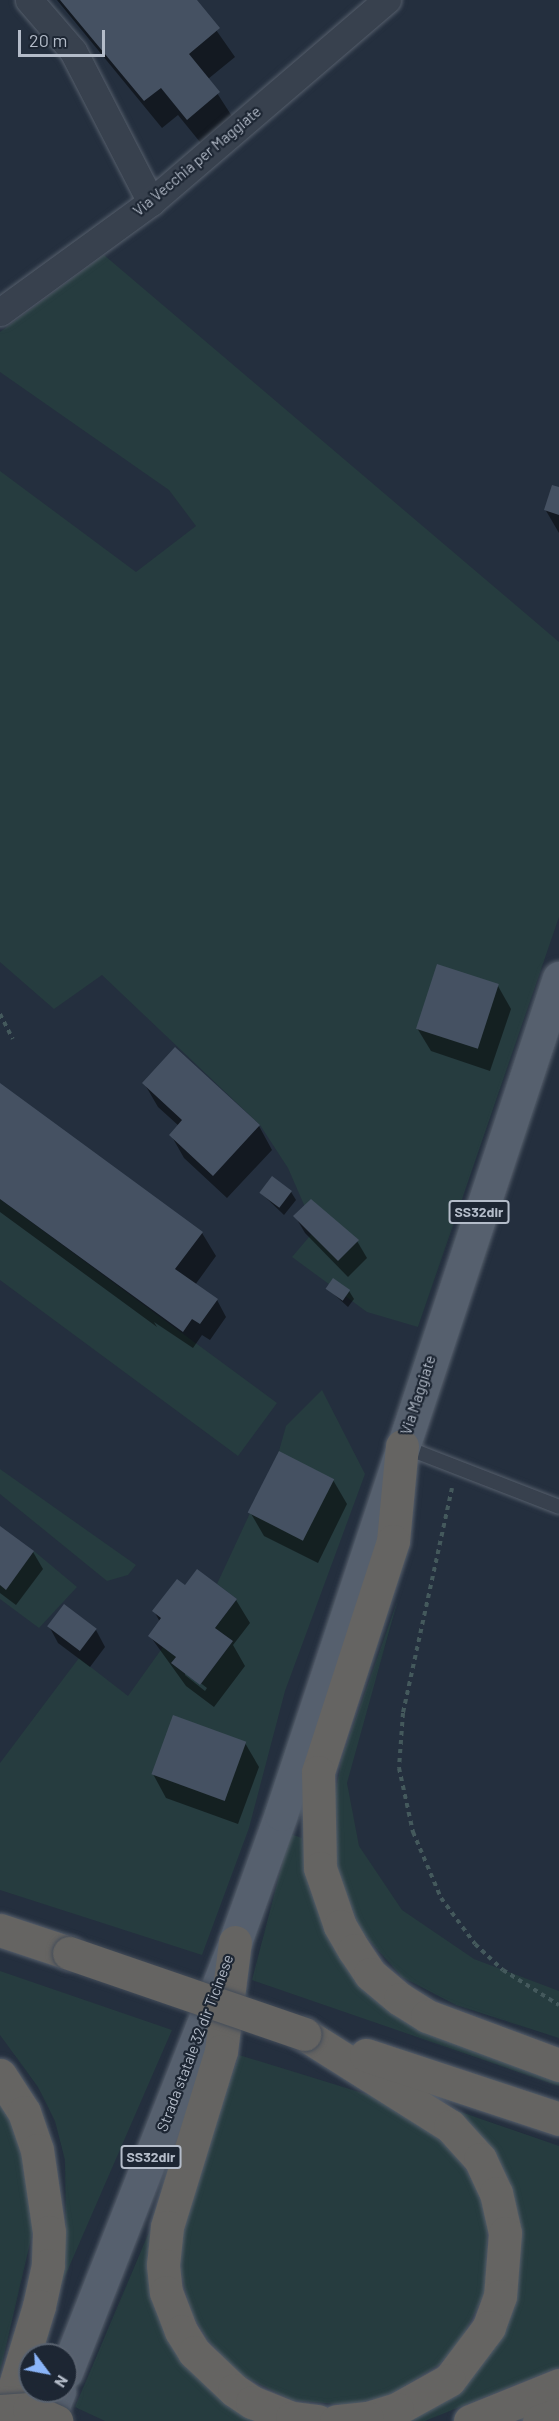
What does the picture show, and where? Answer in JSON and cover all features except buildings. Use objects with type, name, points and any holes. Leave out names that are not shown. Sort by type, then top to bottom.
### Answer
[{"type":"highway","points":[[402,1446],[393,1541],[318,1772],[320,1868],[340,1926],[354,1950],[370,1974],[400,2000],[427,2016],[559,2065]]},
{"type":"highway","points":[[0,1930],[559,2119]]},
{"type":"highway","points":[[235,1942],[221,2051],[167,2227],[163,2265],[166,2292],[194,2352],[234,2390],[252,2402],[292,2418],[318,2421]]},
{"type":"highway","points":[[304,2034],[450,2126],[480,2159],[496,2193],[505,2233],[502,2286],[489,2327],[449,2380],[397,2409],[366,2418],[336,2421]]},
{"type":"highway","points":[[0,2075],[24,2112],[37,2150],[49,2232],[48,2265],[39,2306],[4,2421]]},
{"type":"highway","points":[[470,2421],[559,2385]]},
{"type":"highway","points":[[0,2411],[29,2409],[56,2421]]},
{"type":"highway","points":[[539,2421],[559,2414]]},
{"type":"main road","name":"Via Maggiate","points":[[281,1814],[559,978]]},
{"type":"main road","name":"Strada statale 32 dir Ticinese","points":[[77,2343],[235,1942],[281,1814]]},
{"type":"main road","points":[[47,2421],[54,2403]]},
{"type":"street","points":[[30,0],[74,51],[151,202]]},
{"type":"street","name":"Via Vecchia per Maggiate","points":[[0,312],[151,202],[387,0]]},
{"type":"lane","points":[[402,1446],[559,1507]]},
{"type":"path","points":[[0,1014],[13,1039]]},
{"type":"path","points":[[456,1467],[403,1713],[399,1768],[413,1832],[441,1898],[475,1944],[503,1970],[559,2005]]},
{"type":"green space","points":[[104,255],[559,642],[559,917],[418,1327],[367,1312],[292,1257],[315,1230],[288,1168],[260,1125],[102,975],[54,1009],[0,962],[0,471],[136,572],[196,526],[169,490],[0,372],[0,332]]},
{"type":"green space","points":[[0,1199],[277,1403],[238,1456],[0,1280]]},
{"type":"green space","points":[[322,1390],[365,1474],[285,1691],[249,1828],[202,1955],[0,1890],[0,1763],[79,1658],[128,1696],[163,1647],[176,1657],[171,1663],[200,1685],[233,1641],[215,1628],[237,1599],[217,1584],[279,1451],[286,1426]]},
{"type":"green space","points":[[0,1469],[136,1565],[128,1575],[107,1581],[0,1494]]},
{"type":"green space","points":[[34,1551],[77,1587],[39,1628],[0,1599],[0,1585],[6,1589]]},
{"type":"green space","points":[[398,1599],[347,1783],[359,1846],[402,1910],[474,1959],[559,1991],[559,2038],[456,2005],[402,1977],[361,1931],[337,1871],[331,1817],[342,1758]]},
{"type":"green space","points":[[290,1834],[302,1838],[309,1888],[334,1948],[367,1986],[559,2074],[559,2086],[252,1980]]},
{"type":"green space","points":[[0,1971],[172,2030],[59,2290],[66,2232],[65,2160],[55,2121],[38,2087],[0,2035]]},
{"type":"green space","points":[[239,2055],[395,2103],[455,2153],[478,2189],[488,2222],[485,2293],[459,2343],[440,2364],[388,2396],[347,2405],[292,2400],[239,2374],[208,2340],[191,2313],[180,2268],[185,2201]]},
{"type":"green space","points":[[0,2092],[27,2160],[33,2230],[0,2372]]},
{"type":"green space","points":[[458,2111],[559,2146],[559,2367],[425,2421],[405,2421],[515,2284]]},
{"type":"green space","points":[[155,2218],[150,2267],[264,2421],[105,2421],[75,2407]]}]
